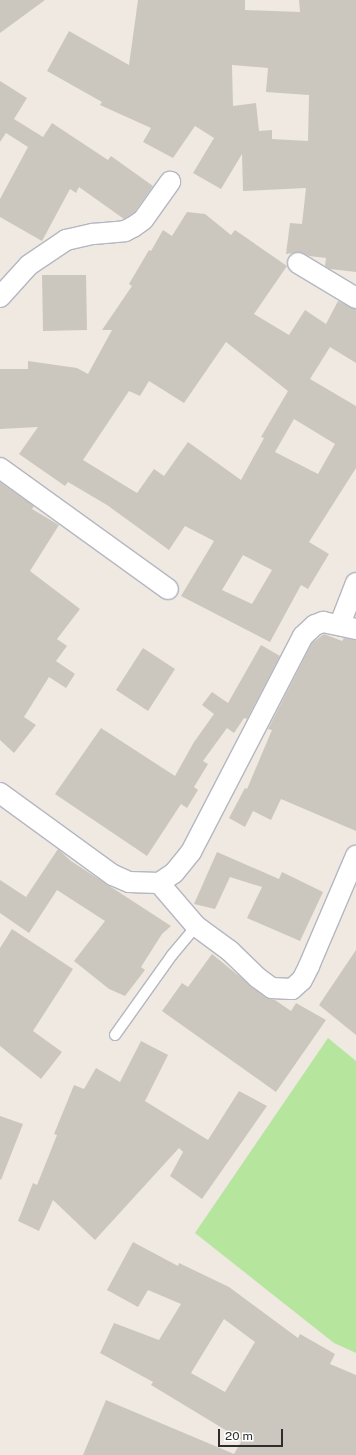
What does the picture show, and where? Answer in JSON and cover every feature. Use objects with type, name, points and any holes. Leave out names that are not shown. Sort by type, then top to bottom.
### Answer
[{"type":"street","points":[[0,297],[29,265],[66,240],[93,234],[125,232],[133,227],[143,220],[170,182]]},
{"type":"street","points":[[298,263],[356,298]]},
{"type":"street","points":[[0,468],[168,588]]},
{"type":"street","points":[[0,793],[113,875],[129,882],[159,883],[174,873],[191,852],[302,636],[315,625],[323,622],[348,627],[356,583]]},
{"type":"street","points":[[159,883],[196,926],[230,951],[272,988],[292,989],[305,973],[356,856]]},
{"type":"lane","points":[[115,1035],[172,955],[196,926]]},
{"type":"green space","points":[[328,1038],[356,1061],[356,1353],[334,1343],[195,1233]]},
{"type":"building","points":[[0,0],[45,0],[0,33]]},
{"type":"building","points":[[138,0],[245,0],[245,10],[300,12],[299,0],[356,0],[356,272],[330,269],[325,266],[326,258],[309,256],[299,252],[286,254],[290,223],[302,224],[306,188],[243,191],[242,154],[221,189],[193,173],[214,138],[195,126],[173,158],[143,142],[151,128],[100,105],[102,102],[47,71],[69,31],[129,65]],"holes":[[[232,65],[268,68],[266,92],[309,95],[308,141],[272,139],[272,130],[259,131],[256,103],[233,106]]]},
{"type":"building","points":[[0,81],[27,98],[14,119],[43,137],[52,123],[108,160],[111,156],[153,186],[134,213],[124,219],[79,187],[76,193],[70,189],[42,241],[0,217],[0,199],[28,147],[6,133],[0,142]]},
{"type":"building","points":[[187,212],[205,214],[231,235],[235,230],[287,266],[254,314],[289,335],[305,310],[326,324],[338,301],[356,309],[356,363],[330,347],[310,379],[356,406],[356,468],[309,542],[329,554],[308,589],[301,585],[270,642],[181,596],[214,541],[185,526],[169,550],[107,505],[68,482],[65,486],[19,454],[38,427],[0,429],[0,369],[28,369],[28,361],[77,368],[88,374],[112,330],[102,330],[132,286],[129,284],[149,250],[151,251],[163,230],[172,236]],"holes":[[[226,342],[288,391],[261,437],[264,438],[241,480],[188,442],[164,476],[154,469],[137,493],[83,460],[129,391],[140,396],[149,381],[184,403]],[[294,419],[335,444],[318,474],[275,452]],[[243,555],[272,570],[252,604],[222,590]]]},
{"type":"building","points":[[42,275],[86,275],[87,330],[43,331]]},
{"type":"building","points":[[0,482],[34,506],[32,509],[59,525],[30,571],[80,609],[57,639],[67,646],[56,661],[75,674],[66,688],[49,677],[24,717],[36,725],[14,753],[0,740]]},
{"type":"building","points":[[324,634],[342,641],[344,638],[356,640],[356,831],[281,799],[271,820],[253,811],[245,827],[229,818],[245,788],[247,789],[272,730],[268,729],[312,643]]},
{"type":"building","points":[[261,645],[280,656],[247,719],[244,718],[234,733],[227,728],[203,761],[208,764],[194,787],[198,790],[187,808],[181,804],[147,856],[55,794],[101,728],[175,776],[194,742],[214,714],[202,705],[212,692],[228,703]]},
{"type":"building","points":[[143,648],[175,669],[148,711],[116,690]]},
{"type":"building","points":[[58,849],[71,861],[171,926],[162,934],[141,967],[145,970],[125,996],[109,989],[74,961],[105,921],[57,890],[29,933],[0,913],[0,880],[26,897]]},
{"type":"building","points":[[217,852],[279,879],[282,872],[323,892],[300,941],[247,918],[262,887],[230,877],[215,909],[194,904]]},
{"type":"building","points":[[12,929],[73,969],[33,1031],[62,1052],[41,1079],[0,1046],[0,948]]},
{"type":"building","points":[[356,950],[356,1035],[319,1005]]},
{"type":"building","points":[[212,954],[265,997],[275,1000],[291,1011],[296,1003],[326,1020],[276,1092],[162,1011],[182,983],[188,987]]},
{"type":"building","points":[[141,1041],[168,1055],[145,1101],[208,1140],[239,1091],[267,1106],[202,1199],[170,1176],[183,1152],[179,1148],[95,1240],[53,1200],[39,1231],[18,1221],[33,1183],[37,1185],[57,1135],[54,1134],[74,1085],[84,1089],[96,1068],[120,1082]]},
{"type":"building","points":[[0,1116],[23,1124],[1,1180],[0,1179]]},
{"type":"building","points":[[133,1242],[178,1266],[179,1263],[229,1287],[298,1338],[300,1334],[335,1354],[330,1364],[356,1375],[356,1455],[83,1455],[106,1400],[234,1454],[242,1440],[151,1385],[153,1382],[100,1353],[114,1323],[159,1340],[181,1304],[148,1290],[138,1307],[107,1290]],"holes":[[[224,1319],[255,1342],[225,1392],[191,1373]]]}]
